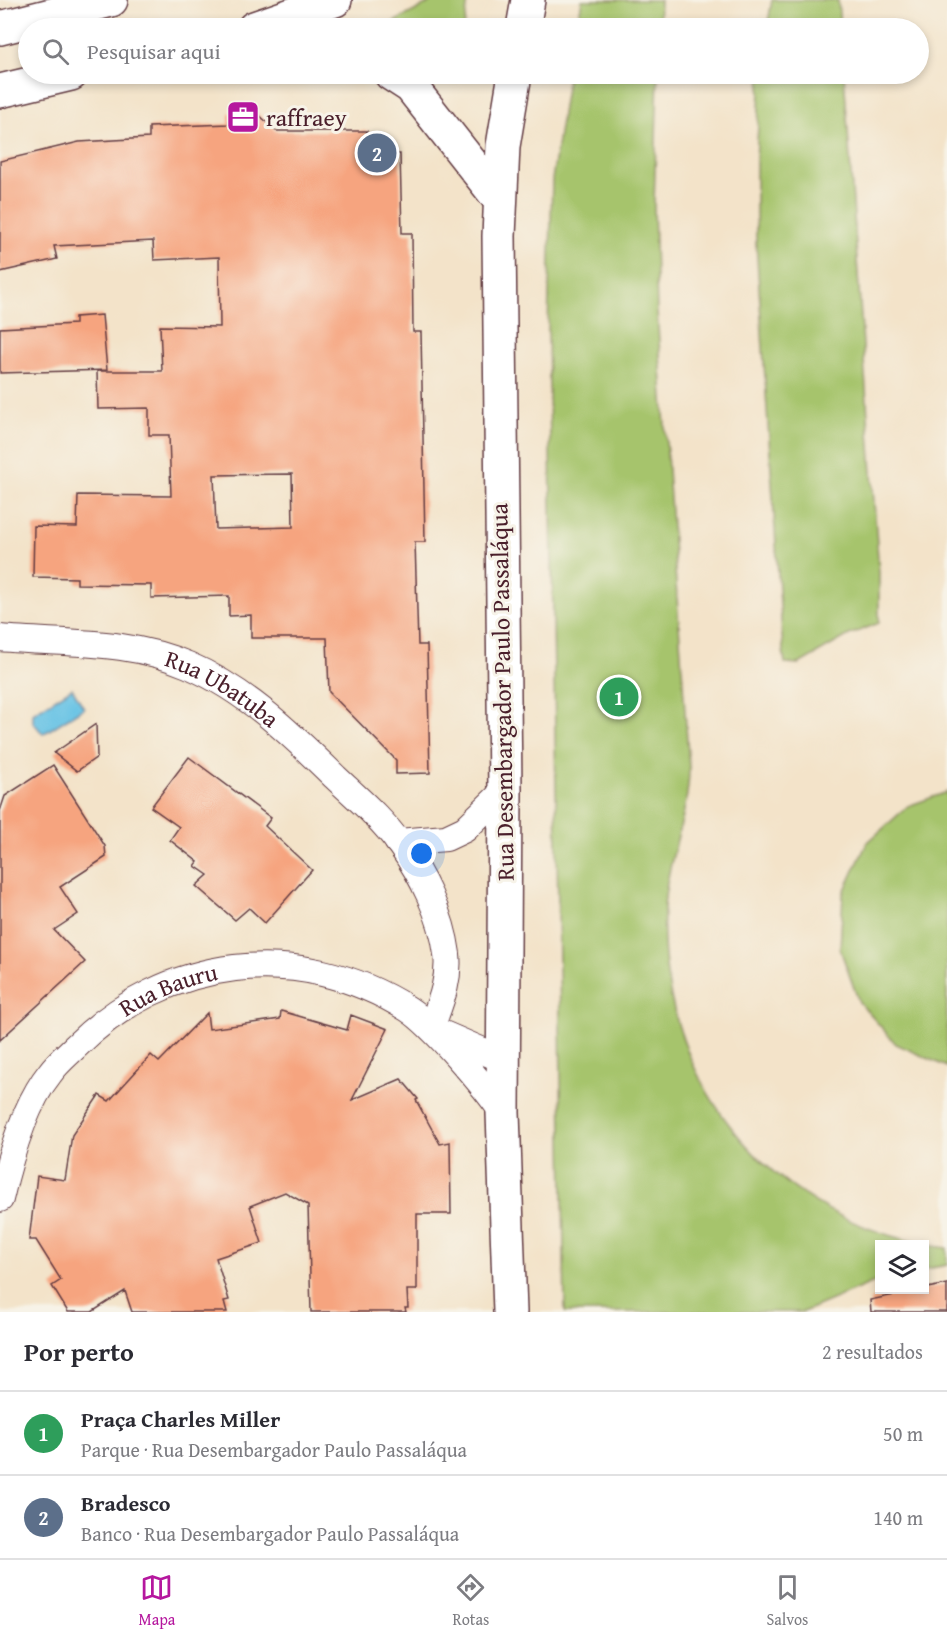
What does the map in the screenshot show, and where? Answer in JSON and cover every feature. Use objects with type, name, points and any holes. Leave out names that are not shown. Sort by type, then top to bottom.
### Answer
[{"type":"main road","points":[[40,18],[111,0]]},
{"type":"main road","points":[[289,18],[335,0]]},
{"type":"main road","points":[[525,18],[528,0]]},
{"type":"main road","points":[[0,28],[18,23]]},
{"type":"main road","points":[[0,91],[29,84]]},
{"type":"main road","points":[[406,84],[500,200]]},
{"type":"main road","name":"Rua Desembargador Paulo Passaláqua","points":[[510,1312],[503,1113],[505,790],[500,486],[500,200],[502,146],[513,84]]},
{"type":"street","name":"Rua Ubatuba","points":[[6,643],[133,648],[187,664],[217,680],[272,717],[352,793],[398,842],[417,871],[431,899],[446,947],[447,984],[431,1028]]},
{"type":"street","points":[[398,842],[446,837],[465,829],[505,790]]},
{"type":"street","name":"Rua Bauru","points":[[0,1199],[20,1129],[49,1073],[98,1024],[136,998],[190,976],[227,967],[271,966],[317,972],[366,986],[410,1010],[431,1028],[503,1113]]},
{"type":"street","name":"Rua Bauru","points":[[431,1028],[504,1060]]},
{"type":"green space","points":[[435,0],[468,0],[465,18],[401,18]]},
{"type":"green space","points":[[582,0],[660,0],[659,18],[579,18]]},
{"type":"green space","points":[[772,0],[838,0],[839,18],[769,18]]},
{"type":"green space","points":[[566,84],[658,84],[654,206],[657,312],[689,768],[685,804],[669,874],[664,910],[667,970],[679,1027],[700,1079],[731,1126],[769,1168],[814,1201],[866,1227],[910,1240],[875,1240],[875,1282],[803,1312],[565,1312],[548,330],[552,180]]},
{"type":"green space","points":[[760,84],[845,84],[879,573],[879,623],[849,635],[799,664],[785,663],[783,650],[756,243],[756,160]]},
{"type":"green space","points":[[947,792],[947,1067],[896,1044],[859,1002],[840,949],[843,894],[867,843],[908,806]]},
{"type":"green space","points":[[929,1246],[947,1248],[947,1265],[929,1268]]},
{"type":"water","points":[[72,688],[84,708],[43,734],[33,722],[33,713]]},
{"type":"building","points":[[251,107],[276,131],[367,131],[367,154],[400,154],[402,233],[412,233],[413,332],[421,332],[425,542],[415,542],[418,645],[427,645],[430,773],[396,774],[396,760],[329,692],[327,638],[251,638],[251,615],[229,616],[229,596],[151,598],[151,585],[77,584],[77,578],[33,577],[34,526],[77,527],[78,495],[171,496],[169,435],[149,435],[149,408],[98,409],[97,371],[162,371],[160,326],[220,327],[219,257],[154,260],[153,241],[54,246],[57,259],[0,272],[0,161],[79,142],[149,138],[149,127],[229,124],[229,113],[239,113]],"holes":[[[292,474],[293,527],[216,529],[214,475]]]},
{"type":"building","points":[[102,315],[107,370],[0,373],[0,328],[75,324],[75,317]]},
{"type":"building","points":[[96,724],[97,757],[77,771],[54,753]]},
{"type":"building","points":[[189,757],[271,818],[265,826],[312,870],[265,923],[249,908],[235,920],[196,886],[208,875],[195,866],[198,862],[170,840],[179,827],[151,807]]},
{"type":"building","points":[[53,765],[105,846],[106,857],[60,887],[78,914],[54,930],[85,962],[0,1040],[0,811],[5,796]]},
{"type":"building","points":[[281,1011],[347,1030],[351,1015],[388,1029],[352,1100],[401,1079],[418,1099],[416,1100],[440,1144],[450,1142],[451,1214],[417,1214],[417,1290],[407,1290],[408,1308],[405,1308],[406,1312],[311,1312],[308,1205],[285,1192],[250,1206],[262,1243],[216,1258],[229,1300],[224,1301],[227,1312],[132,1312],[125,1291],[92,1312],[68,1312],[52,1286],[61,1280],[36,1240],[29,1240],[37,1176],[65,1180],[72,1135],[99,1095],[109,1101],[151,1055],[159,1062],[207,1013],[209,1029],[280,1019]]},
{"type":"building","points":[[947,1284],[947,1312],[871,1312],[870,1300],[899,1294],[929,1294],[929,1288]]},
{"type":"place","name":"raffraey","points":[[243,117]]},
{"type":"place","name":"Bradesco","points":[[377,153]]},
{"type":"place","name":"Praça Charles Miller","points":[[619,697]]}]
